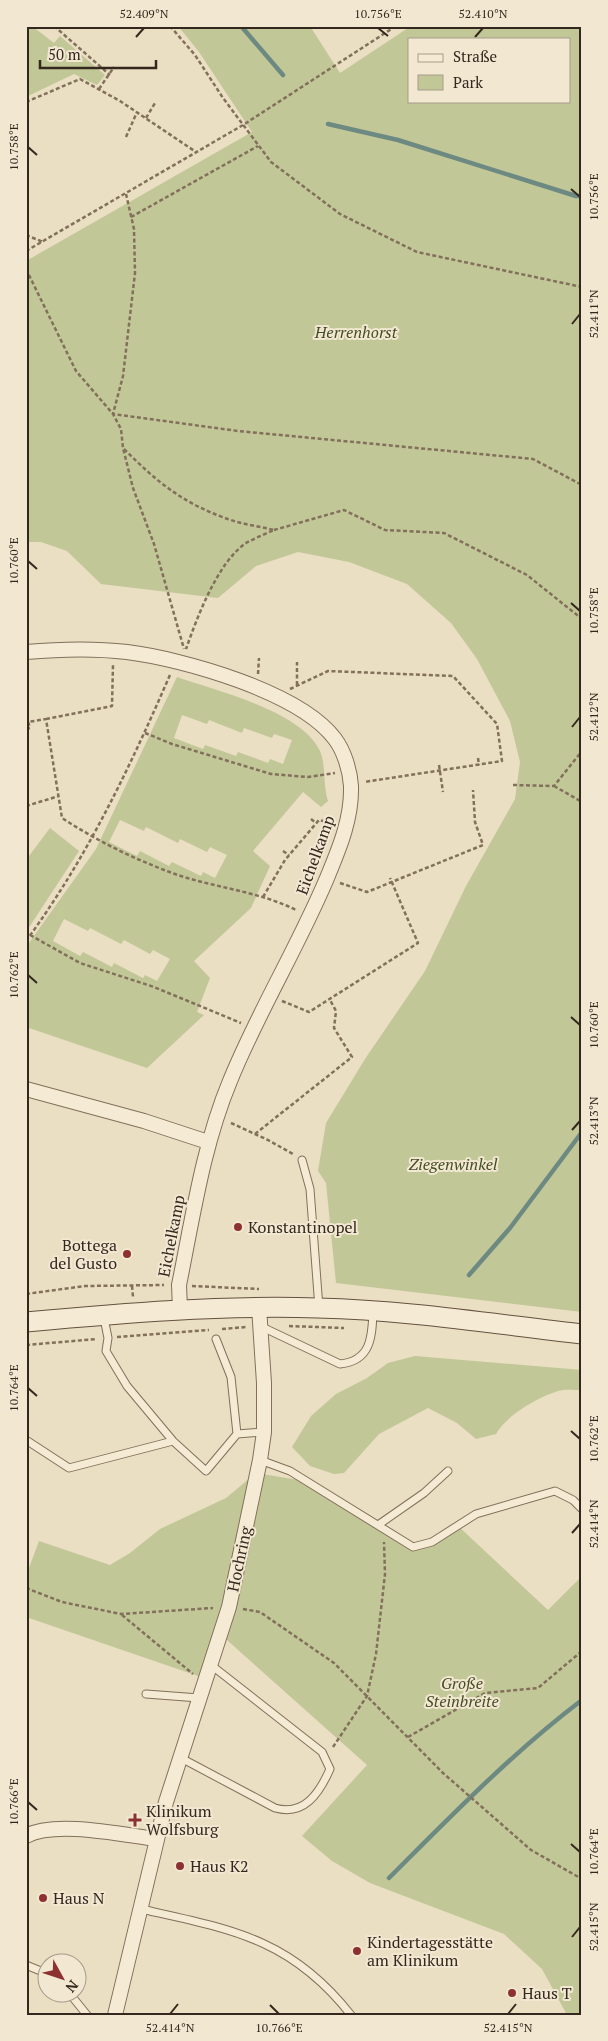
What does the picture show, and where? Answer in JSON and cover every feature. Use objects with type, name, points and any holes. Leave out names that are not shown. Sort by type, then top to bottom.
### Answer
[{"type":"street","name":"Eichelkamp","points":[[26,652],[69,648],[114,651],[176,662],[234,678],[307,714],[335,739],[350,778],[346,826],[327,878],[311,917],[254,1029],[215,1117],[208,1142],[179,1285],[180,1308]]},
{"type":"street","points":[[26,1089],[144,1121],[208,1142]]},
{"type":"street","name":"Hochring","points":[[115,2015],[166,1802],[229,1607],[260,1460],[264,1432],[264,1383],[259,1307]]},
{"type":"street","points":[[26,1322],[180,1308],[319,1308],[374,1311],[582,1334]]},
{"type":"street","points":[[26,1836],[44,1829],[68,1829],[156,1839]]},
{"type":"lane","points":[[302,1160],[310,1189],[320,1292],[319,1308]]},
{"type":"lane","points":[[260,1326],[340,1364],[352,1363],[363,1354],[371,1341],[374,1311]]},
{"type":"lane","points":[[103,1315],[108,1338],[106,1351],[127,1386],[173,1441],[206,1471],[237,1434],[264,1432]]},
{"type":"lane","points":[[216,1339],[231,1377],[237,1434]]},
{"type":"lane","points":[[26,1440],[69,1468],[173,1441]]},
{"type":"lane","points":[[260,1460],[290,1472],[413,1547],[432,1542],[476,1514],[556,1491],[573,1500],[582,1509]]},
{"type":"lane","points":[[381,1526],[424,1493],[448,1471]]},
{"type":"lane","points":[[180,1758],[274,1808],[287,1811],[302,1807],[323,1785],[330,1769],[326,1758],[211,1665]]},
{"type":"lane","points":[[146,1694],[199,1698]]},
{"type":"lane","points":[[141,1909],[222,1928],[278,1950],[318,1979],[351,2015]]},
{"type":"lane","points":[[26,1965],[38,1970]]},
{"type":"lane","points":[[78,2004],[87,2015]]},
{"type":"path","points":[[54,26],[110,75]]},
{"type":"path","points":[[170,26],[195,55],[271,162],[340,214],[416,252],[582,287]]},
{"type":"path","points":[[26,251],[243,125],[396,26]]},
{"type":"path","points":[[99,89],[114,67]]},
{"type":"path","points":[[26,102],[80,79],[137,112],[196,152]]},
{"type":"path","points":[[146,118],[155,103]]},
{"type":"path","points":[[126,137],[137,112]]},
{"type":"path","points":[[131,217],[258,146]]},
{"type":"path","points":[[113,414],[123,376],[135,273],[134,229],[126,194]]},
{"type":"path","points":[[26,235],[43,242]]},
{"type":"path","points":[[26,269],[76,371],[113,414],[121,429],[123,448],[185,651],[200,607],[226,566],[245,544],[274,530],[344,510],[385,530],[444,533],[527,575],[582,619]]},
{"type":"path","points":[[113,414],[238,431],[533,459],[582,485]]},
{"type":"path","points":[[123,448],[154,479],[175,494],[226,519],[274,530]]},
{"type":"path","points":[[26,729],[30,728],[28,722],[112,706],[114,651]]},
{"type":"path","points":[[26,941],[49,911],[94,838],[145,733],[176,662]]},
{"type":"path","points":[[297,685],[298,662]]},
{"type":"path","points":[[332,665],[332,671]]},
{"type":"path","points":[[370,666],[370,673]]},
{"type":"path","points":[[410,668],[410,674]]},
{"type":"path","points":[[145,733],[172,744],[271,774],[350,778],[402,777],[502,761],[497,724],[454,676],[332,671],[290,689],[283,701]]},
{"type":"path","points":[[46,719],[62,818],[94,838],[176,874],[279,901],[311,917]]},
{"type":"path","points":[[554,786],[582,751]]},
{"type":"path","points":[[478,758],[479,765]]},
{"type":"path","points":[[439,764],[443,792]]},
{"type":"path","points":[[400,771],[402,777]]},
{"type":"path","points":[[513,785],[554,786],[582,802]]},
{"type":"path","points":[[327,878],[367,892],[483,845],[475,822],[473,790]]},
{"type":"path","points":[[26,806],[59,796]]},
{"type":"path","points":[[311,819],[316,823]]},
{"type":"path","points":[[263,897],[289,855],[319,820],[346,826]]},
{"type":"path","points":[[461,849],[463,853]]},
{"type":"path","points":[[284,851],[289,855]]},
{"type":"path","points":[[426,863],[428,867]]},
{"type":"path","points":[[270,996],[309,1012],[418,943],[390,878]]},
{"type":"path","points":[[30,936],[80,962],[154,987],[254,1029]]},
{"type":"path","points":[[255,1134],[352,1057],[334,1028],[336,1011],[330,1000]]},
{"type":"path","points":[[215,1117],[255,1134],[302,1160]]},
{"type":"path","points":[[326,1758],[367,1696],[376,1654],[384,1574],[381,1526]]},
{"type":"path","points":[[26,1588],[62,1602],[121,1614],[229,1607],[260,1612],[334,1663],[443,1774],[531,1850],[582,1880]]},
{"type":"path","points":[[121,1614],[204,1683]]},
{"type":"path","points":[[408,1737],[485,1693],[538,1688],[582,1650]]},
{"type":"green space","points":[[32,26],[54,43],[60,36],[105,75],[97,85],[74,74],[26,97],[26,27]]},
{"type":"green space","name":"Herrenhorst","points":[[178,26],[310,26],[340,73],[411,26],[582,26],[582,1312],[336,1283],[326,1183],[318,1171],[326,1123],[365,1059],[425,971],[466,886],[515,799],[520,762],[510,721],[477,659],[451,623],[407,584],[349,562],[298,552],[256,566],[218,598],[101,584],[67,551],[41,542],[26,542],[26,261],[252,132],[199,52]]},
{"type":"green space","points":[[177,677],[257,704],[277,714],[296,725],[310,737],[320,751],[328,801],[321,807],[303,792],[253,851],[270,866],[251,908],[194,961],[210,978],[197,1012],[204,1015],[147,1068],[26,1027],[26,947],[96,849]],"holes":[[[182,715],[207,724],[209,720],[242,733],[244,728],[272,738],[274,734],[292,740],[283,764],[270,759],[268,763],[238,752],[236,756],[205,745],[203,749],[174,738]],[[120,820],[144,831],[146,827],[178,843],[180,839],[207,852],[210,847],[227,855],[215,878],[203,872],[201,876],[172,862],[169,866],[140,851],[137,856],[109,842]],[[64,919],[88,931],[90,928],[121,944],[124,940],[150,954],[153,950],[170,959],[157,981],[145,975],[143,978],[114,963],[112,967],[83,952],[80,956],[53,941]]]},
{"type":"green space","points":[[50,828],[79,851],[26,932],[26,860]]},
{"type":"green space","points":[[415,1356],[582,1370],[582,1390],[561,1390],[549,1394],[523,1408],[507,1420],[496,1434],[476,1439],[457,1423],[428,1408],[379,1434],[344,1473],[334,1474],[310,1466],[292,1447],[311,1416],[336,1394],[367,1378],[388,1363]]},
{"type":"green space","name":"Große Steinbreite","points":[[256,1473],[305,1481],[413,1548],[432,1542],[457,1525],[548,1610],[582,1576],[582,2015],[567,2015],[542,1969],[504,1934],[370,1883],[332,1861],[302,1836],[367,1765],[218,1632],[201,1677],[26,1617],[26,1576],[39,1541],[110,1565],[130,1553],[160,1529],[226,1498]]},
{"type":"waterway","points":[[241,26],[283,75]]},
{"type":"waterway","points":[[328,124],[398,140],[576,196],[582,196]]},
{"type":"waterway","points":[[469,1275],[510,1228],[582,1132]]},
{"type":"waterway","points":[[389,1878],[507,1763],[582,1700]]},
{"type":"place","name":"Konstantinopel","points":[[238,1227]]},
{"type":"place","name":"Bottega del Gusto","points":[[127,1254]]},
{"type":"place","name":"Klinikum Wolfsburg","points":[[135,1820]]},
{"type":"place","name":"Haus K2","points":[[180,1866]]},
{"type":"place","name":"Haus N","points":[[43,1898]]},
{"type":"place","name":"Kindertagesstätte am Klinikum","points":[[357,1951]]},
{"type":"place","name":"Haus T","points":[[512,1993]]},
{"type":"park label","name":"Ziegenwinkel","points":[[453,1164]]}]
